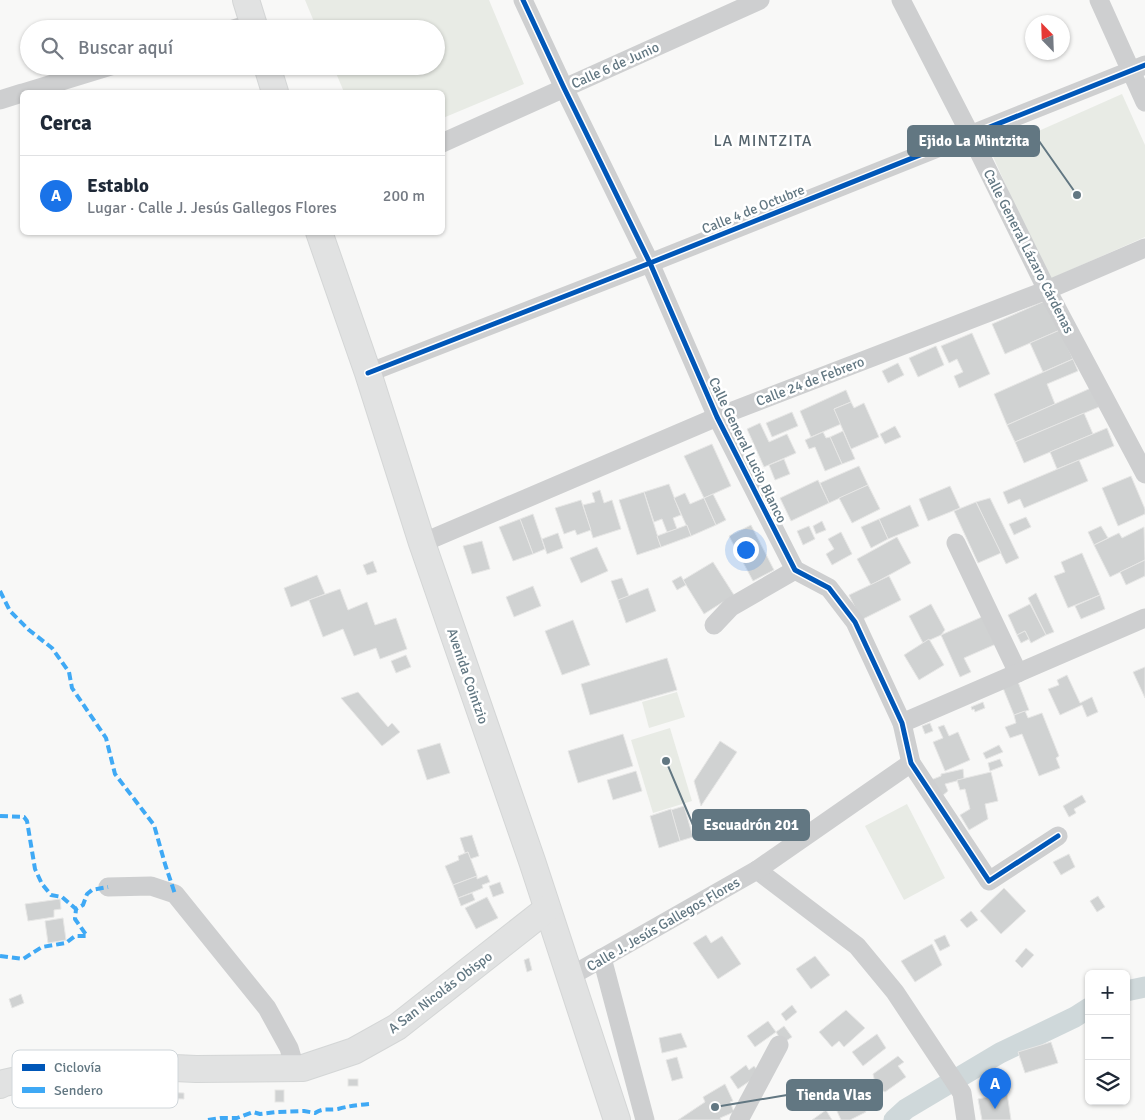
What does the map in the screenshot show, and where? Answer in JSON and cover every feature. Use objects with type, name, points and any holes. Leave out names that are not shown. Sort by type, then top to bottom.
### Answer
[{"type":"main road","points":[[270,75],[274,90]]},
{"type":"main road","name":"Avenida Cointzio","points":[[320,235],[368,372],[422,543],[617,1120]]},
{"type":"main road","name":"A San Nicolás Obispo","points":[[178,1068],[303,1068],[354,1051],[397,1027],[547,909]]},
{"type":"main road","name":"A San Nicolás Obispo","points":[[0,1086],[12,1081]]},
{"type":"street","name":"Calle General Lucio Blanco","points":[[523,0],[650,263],[717,417],[795,570]]},
{"type":"street","name":"Calle 6 de Junio","points":[[445,142],[760,0]]},
{"type":"street","name":"Calle General Lázaro Cárdenas","points":[[901,0],[1047,290],[1145,474]]},
{"type":"street","points":[[1099,0],[1138,68],[1145,102]]},
{"type":"street","name":"Calle 4 de Octubre","points":[[368,372],[650,263],[1138,68]]},
{"type":"street","points":[[34,90],[82,75]]},
{"type":"street","points":[[0,100],[20,94]]},
{"type":"street","name":"Calle 24 de Febrero","points":[[422,543],[717,417],[1047,290],[1145,248]]},
{"type":"street","points":[[956,543],[1018,673]]},
{"type":"street","points":[[714,625],[731,607],[795,570],[829,588],[855,622],[902,723],[911,763],[989,881],[1058,836]]},
{"type":"street","points":[[902,723],[1145,618]]},
{"type":"street","name":"Calle J. Jesús Gallegos Flores","points":[[569,977],[757,870],[911,763]]},
{"type":"street","points":[[757,870],[857,946],[895,992],[962,1093],[966,1120]]},
{"type":"street","points":[[108,886],[151,886],[175,894],[266,1008],[289,1048],[295,1068]]},
{"type":"street","points":[[602,958],[645,1120]]},
{"type":"street","points":[[739,1120],[778,1045]]},
{"type":"shaded area","points":[[305,0],[489,0],[524,84],[445,117],[445,90],[343,90],[337,75],[445,75],[445,20],[313,20]]},
{"type":"shaded area","points":[[1122,94],[1145,145],[1145,237],[1048,280],[991,152]]},
{"type":"shaded area","points":[[677,692],[685,717],[649,728],[642,702]]},
{"type":"shaded area","points":[[670,728],[692,801],[653,813],[631,740]]},
{"type":"shaded area","points":[[907,804],[945,878],[904,900],[865,826]]},
{"type":"building","points":[[1047,300],[1060,330],[1005,354],[992,324]]},
{"type":"building","points":[[1060,330],[1073,359],[1043,372],[1030,343]]},
{"type":"building","points":[[972,333],[990,374],[959,388],[954,376],[963,372],[957,359],[949,363],[941,346]]},
{"type":"building","points":[[936,346],[944,365],[918,377],[909,358]]},
{"type":"building","points":[[1073,359],[1078,371],[1047,384],[1055,404],[1007,425],[994,394]]},
{"type":"building","points":[[898,363],[904,375],[888,383],[882,371]]},
{"type":"building","points":[[1091,388],[1099,407],[1015,442],[1007,425]]},
{"type":"building","points":[[846,390],[851,402],[834,409],[841,424],[811,437],[800,411]]},
{"type":"building","points":[[851,402],[854,408],[864,403],[879,437],[851,449],[834,409]]},
{"type":"building","points":[[792,412],[798,426],[772,437],[766,423]]},
{"type":"building","points":[[1084,413],[1093,434],[1024,463],[1015,442]]},
{"type":"building","points":[[760,423],[769,442],[787,434],[796,453],[764,467],[747,429]]},
{"type":"building","points":[[895,426],[901,437],[885,444],[880,434]]},
{"type":"building","points":[[1107,428],[1114,446],[1057,469],[1050,452]]},
{"type":"building","points":[[843,431],[855,459],[842,464],[830,437]]},
{"type":"building","points":[[823,432],[826,438],[830,437],[842,464],[825,471],[815,447],[809,449],[805,440]]},
{"type":"building","points":[[712,444],[731,486],[704,498],[684,456]]},
{"type":"building","points":[[784,459],[790,474],[775,480],[769,465]]},
{"type":"building","points":[[1079,460],[1088,481],[1024,508],[1020,499],[1008,504],[1003,492]]},
{"type":"building","points":[[859,466],[868,485],[829,503],[820,483]]},
{"type":"building","points":[[1131,476],[1145,509],[1145,514],[1118,526],[1102,488]]},
{"type":"building","points":[[818,480],[829,503],[791,521],[780,498]]},
{"type":"building","points":[[669,484],[681,515],[673,518],[677,529],[667,532],[662,519],[654,522],[644,492]]},
{"type":"building","points":[[868,485],[880,509],[852,523],[839,498]]},
{"type":"building","points":[[950,486],[960,508],[928,521],[919,499]]},
{"type":"building","points":[[600,490],[604,503],[612,500],[621,529],[593,538],[583,505],[595,502],[592,493]]},
{"type":"building","points":[[644,492],[661,547],[637,555],[619,500]]},
{"type":"building","points":[[685,493],[690,504],[704,498],[716,525],[691,536],[674,498]]},
{"type":"building","points":[[713,494],[726,520],[716,525],[704,498]]},
{"type":"building","points":[[990,498],[1019,558],[1006,564],[976,502]]},
{"type":"building","points":[[581,500],[591,530],[577,535],[575,530],[564,534],[555,508]]},
{"type":"building","points":[[976,502],[1001,553],[978,563],[954,511]]},
{"type":"building","points":[[910,505],[919,526],[888,539],[879,519]]},
{"type":"building","points":[[533,514],[545,549],[533,554],[520,519]]},
{"type":"building","points":[[1026,517],[1031,527],[1014,535],[1009,524]]},
{"type":"building","points":[[520,519],[533,554],[513,561],[499,527]]},
{"type":"building","points":[[879,519],[888,539],[871,548],[861,527]]},
{"type":"building","points":[[822,521],[826,530],[816,534],[813,526]]},
{"type":"building","points":[[687,525],[691,536],[661,547],[657,536]]},
{"type":"building","points":[[751,525],[774,570],[753,581],[729,536]]},
{"type":"building","points":[[809,526],[815,539],[803,545],[797,531]]},
{"type":"building","points":[[1101,526],[1108,538],[1094,545],[1088,532]]},
{"type":"building","points":[[1144,527],[1145,560],[1110,577],[1094,545],[1119,533],[1122,538]]},
{"type":"building","points":[[841,532],[852,554],[832,565],[826,554],[834,549],[828,539]]},
{"type":"building","points":[[558,533],[563,548],[547,554],[542,539]]},
{"type":"building","points":[[897,537],[911,563],[871,585],[857,559]]},
{"type":"building","points":[[482,541],[490,569],[472,574],[463,546]]},
{"type":"building","points":[[597,547],[608,571],[581,583],[570,558]]},
{"type":"building","points":[[1082,553],[1100,595],[1068,608],[1054,576],[1065,572],[1061,562]]},
{"type":"building","points":[[1145,560],[1145,576],[1126,585],[1120,572]]},
{"type":"building","points":[[373,561],[377,572],[367,575],[363,565]]},
{"type":"building","points":[[713,562],[734,595],[704,614],[683,580]]},
{"type":"building","points":[[317,575],[325,594],[291,607],[284,588]]},
{"type":"building","points":[[681,576],[686,585],[677,590],[672,581]]},
{"type":"building","points":[[889,576],[901,600],[861,620],[849,595]]},
{"type":"building","points":[[622,578],[629,596],[618,600],[611,581]]},
{"type":"building","points":[[533,586],[541,606],[514,617],[506,597]]},
{"type":"building","points":[[648,588],[656,611],[626,623],[618,600]]},
{"type":"building","points":[[340,589],[348,610],[367,602],[375,625],[396,618],[407,649],[380,659],[376,648],[354,656],[343,629],[323,637],[309,600]]},
{"type":"building","points":[[1036,593],[1054,632],[1046,635],[1028,598]]},
{"type":"building","points":[[1100,595],[1105,609],[1081,619],[1075,606]]},
{"type":"building","points":[[931,604],[945,630],[941,635],[923,643],[909,616]]},
{"type":"building","points":[[1030,604],[1046,635],[1031,643],[1025,631],[1017,635],[1008,615]]},
{"type":"building","points":[[984,616],[996,644],[964,658],[971,672],[960,677],[941,635]]},
{"type":"building","points":[[573,620],[590,665],[562,675],[545,631]]},
{"type":"building","points":[[1025,631],[1029,639],[1021,643],[1017,635]]},
{"type":"building","points":[[929,639],[944,665],[919,680],[904,655]]},
{"type":"building","points":[[406,655],[411,667],[396,673],[391,661]]},
{"type":"building","points":[[667,658],[677,690],[590,715],[581,684]]},
{"type":"building","points":[[1145,667],[1145,698],[1133,672]]},
{"type":"building","points":[[1067,675],[1080,703],[1092,697],[1098,712],[1087,717],[1082,705],[1060,715],[1048,689],[1059,685],[1057,680]]},
{"type":"building","points":[[1018,682],[1029,710],[1014,715],[1003,688]]},
{"type":"building","points":[[358,692],[388,727],[392,723],[400,732],[382,746],[341,698]]},
{"type":"building","points":[[983,702],[985,708],[975,712],[974,709],[972,710],[971,707]]},
{"type":"building","points":[[1025,711],[1028,718],[1042,713],[1059,756],[1056,758],[1060,768],[1039,776],[1022,734],[1010,738],[1005,727],[1016,723],[1014,715]]},
{"type":"building","points":[[930,723],[933,731],[925,734],[922,726]]},
{"type":"building","points":[[944,725],[949,736],[958,732],[970,760],[945,771],[933,742],[943,738],[938,727]]},
{"type":"building","points":[[623,734],[633,766],[578,783],[568,751]]},
{"type":"building","points":[[720,741],[737,752],[701,806],[694,781]]},
{"type":"building","points":[[440,743],[450,773],[427,780],[417,750]]},
{"type":"building","points":[[999,745],[1003,752],[986,759],[983,753]]},
{"type":"building","points":[[1000,759],[1003,766],[990,771],[988,763]]},
{"type":"building","points":[[963,769],[964,779],[945,784],[948,791],[942,796],[931,780],[941,776],[941,774]]},
{"type":"building","points":[[636,771],[642,791],[613,800],[607,780]]},
{"type":"building","points":[[991,772],[998,801],[985,804],[988,819],[969,830],[960,815],[970,809],[965,789],[960,790],[957,780]]},
{"type":"building","points":[[1082,795],[1086,802],[1074,809],[1076,813],[1069,817],[1063,806]]},
{"type":"building","points":[[684,806],[693,837],[680,841],[671,810]]},
{"type":"building","points":[[671,809],[680,841],[659,848],[650,816]]},
{"type":"building","points":[[472,835],[479,856],[470,859],[468,852],[465,853],[460,838]]},
{"type":"building","points":[[468,852],[477,876],[453,885],[445,866],[459,860],[458,856]]},
{"type":"building","points":[[1069,854],[1075,867],[1061,875],[1053,862]]},
{"type":"building","points":[[487,875],[490,882],[482,885],[483,888],[458,898],[453,885],[477,876],[477,879]]},
{"type":"building","points":[[500,882],[504,893],[493,897],[489,886]]},
{"type":"building","points":[[1004,888],[1026,911],[1001,934],[980,911]]},
{"type":"building","points":[[472,893],[475,900],[461,906],[458,898]]},
{"type":"building","points":[[1098,896],[1105,907],[1097,912],[1090,901]]},
{"type":"building","points":[[487,897],[498,918],[476,929],[465,908]]},
{"type":"building","points":[[60,899],[61,909],[54,910],[54,917],[28,921],[25,904]]},
{"type":"building","points":[[971,911],[978,920],[967,928],[960,920]]},
{"type":"building","points":[[63,918],[66,940],[48,943],[45,921]]},
{"type":"building","points":[[706,935],[711,943],[722,936],[741,964],[718,979],[693,943]]},
{"type":"building","points":[[945,935],[950,946],[940,951],[934,940]]},
{"type":"building","points":[[932,944],[942,965],[915,982],[901,961]]},
{"type":"building","points":[[1026,948],[1034,955],[1022,968],[1015,961]]},
{"type":"building","points":[[815,956],[830,975],[811,989],[796,969]]},
{"type":"building","points":[[529,958],[532,970],[527,972],[524,960]]},
{"type":"building","points":[[21,994],[24,1003],[12,1008],[9,999]]},
{"type":"building","points":[[792,1005],[797,1012],[786,1021],[781,1014]]},
{"type":"building","points":[[846,1010],[865,1028],[844,1047],[839,1041],[832,1047],[819,1032]]},
{"type":"building","points":[[768,1021],[776,1032],[755,1047],[747,1036]]},
{"type":"building","points":[[784,1026],[792,1037],[783,1043],[776,1032]]},
{"type":"building","points":[[681,1033],[687,1047],[662,1053],[659,1038]]},
{"type":"building","points":[[877,1034],[886,1048],[863,1066],[852,1052]]},
{"type":"building","points":[[1051,1042],[1058,1063],[1025,1073],[1018,1052]]},
{"type":"building","points":[[898,1056],[904,1062],[898,1066],[906,1077],[885,1092],[876,1087],[873,1074]]},
{"type":"building","points":[[677,1057],[683,1078],[672,1081],[666,1060]]},
{"type":"building","points":[[746,1065],[749,1070],[754,1066],[760,1074],[738,1089],[730,1077]]},
{"type":"building","points":[[348,1079],[358,1079],[358,1086],[348,1086]]},
{"type":"building","points":[[725,1084],[733,1101],[730,1102],[734,1112],[720,1118],[721,1120],[678,1120],[705,1102],[703,1097]]},
{"type":"building","points":[[275,1090],[284,1090],[284,1102],[275,1102]]},
{"type":"building","points":[[178,1093],[184,1093],[184,1099],[178,1099]]},
{"type":"building","points":[[1007,1093],[1011,1120],[982,1120],[978,1099]]},
{"type":"building","points":[[859,1098],[866,1112],[850,1120],[841,1120],[836,1109]]},
{"type":"building","points":[[826,1110],[832,1120],[812,1120]]},
{"type":"waterway","points":[[1130,990],[1145,987]]},
{"type":"waterway","points":[[894,1120],[906,1109],[1000,1053],[1085,1011]]},
{"type":"marked path","points":[[0,591],[10,611],[29,630],[52,648],[69,672],[72,688],[106,738],[115,774],[154,825],[175,894]]},
{"type":"marked path","points":[[0,816],[24,817],[27,821],[35,869],[42,884],[51,895],[62,897],[76,909],[83,905],[87,894],[92,890],[108,887]]},
{"type":"marked path","points":[[0,956],[23,959],[42,947],[66,943],[75,936],[87,936],[75,919],[76,909]]},
{"type":"marked path","points":[[208,1120],[237,1118],[253,1112],[260,1114],[304,1111],[315,1113],[369,1104]]},
{"type":"cycle path","points":[[523,0],[650,263],[717,417],[795,570],[829,588],[855,622],[902,723],[911,763],[989,881],[1058,836]]},
{"type":"cycle path","points":[[368,373],[650,263],[1145,65]]},
{"type":"place","name":"Ejido La Mintzita","points":[[1077,195]]},
{"type":"place","name":"Escuadrón 201","points":[[666,761]]},
{"type":"place","name":"Tienda Vlas","points":[[715,1107]]},
{"type":"place","name":"Establo","points":[[995,1109]]},
{"type":"district","name":"LA MINTZITA","points":[[763,140]]}]
